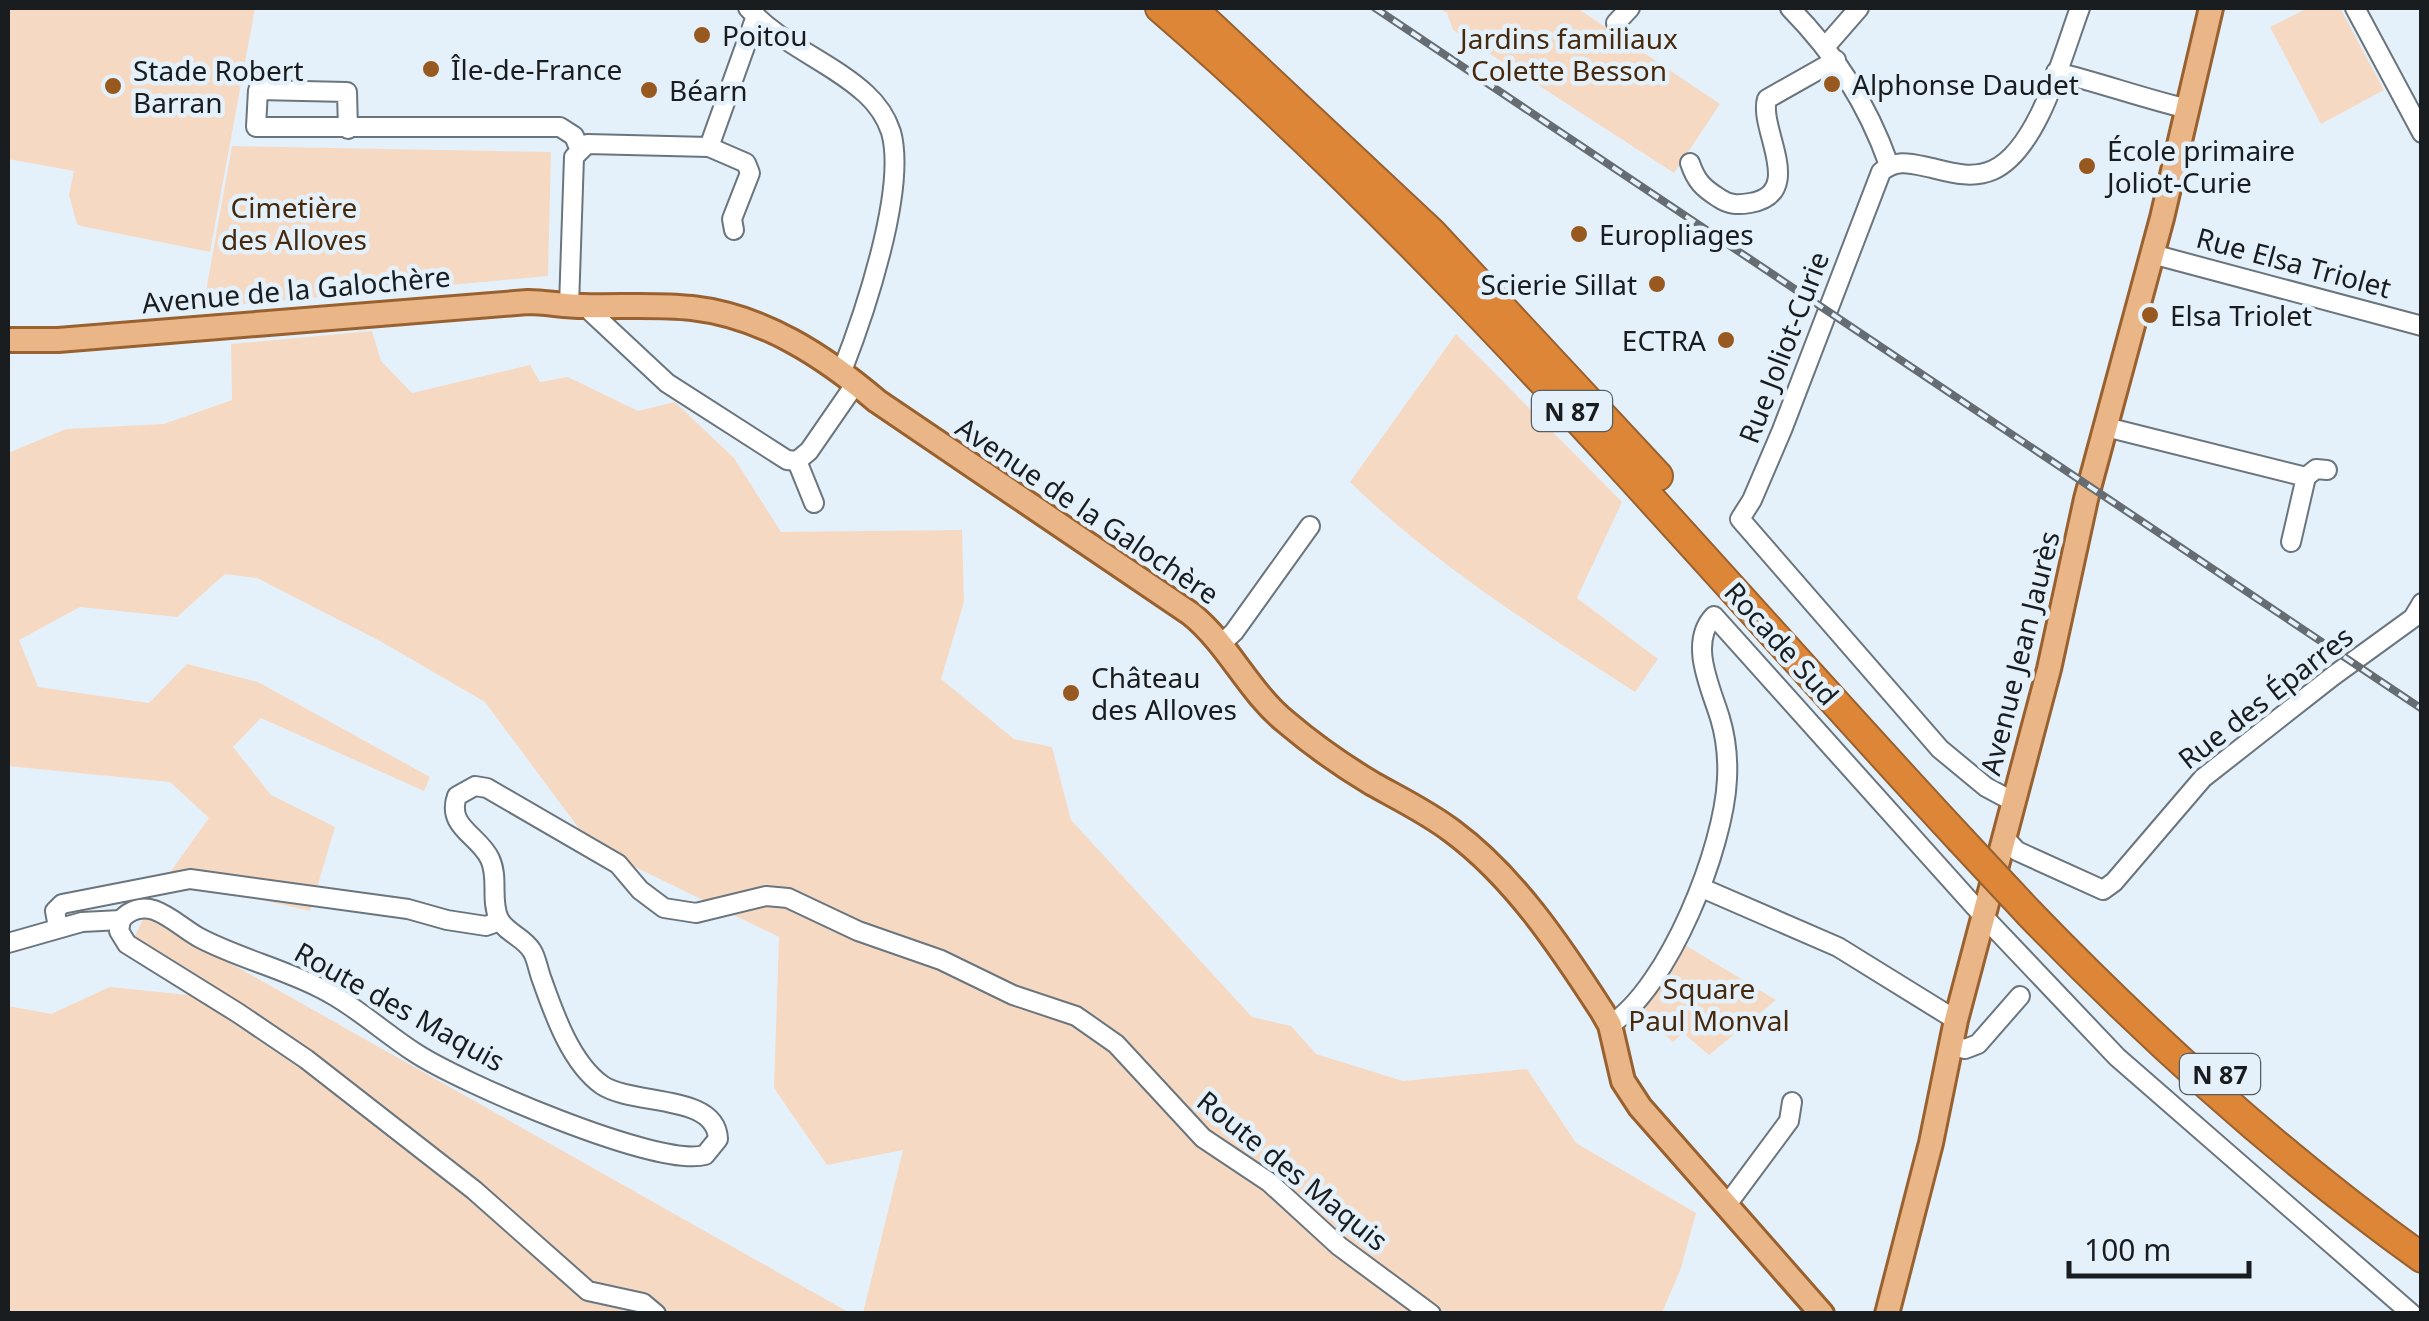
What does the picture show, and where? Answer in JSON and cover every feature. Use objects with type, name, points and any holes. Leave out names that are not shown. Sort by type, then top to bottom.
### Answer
[{"type":"highway","name":"Rocade Sud","points":[[1160,8],[1355,187],[1501,336],[2032,904],[2108,993],[2213,1091],[2422,1261]]},
{"type":"highway","name":"Rocade Sud","points":[[1192,8],[1364,167],[1514,319],[1962,830]]},
{"type":"highway","name":"Rocade Sud","points":[[2032,904],[2189,1047],[2334,1171],[2422,1237]]},
{"type":"main road","name":"Avenue Jean Jaurès","points":[[1887,1314],[1932,1143],[1956,1020],[2061,620],[2086,499],[2152,254],[2211,8]]},
{"type":"main road","name":"Avenue de la Galochère","points":[[8,340],[58,340],[506,302],[644,305],[714,312],[766,329],[849,377],[877,402],[1191,614],[1285,722],[1344,766],[1444,825],[1494,868],[1548,934],[1610,1025],[1619,1072],[1630,1093],[1678,1154],[1822,1314]]},
{"type":"street","points":[[1616,23],[1630,8]]},
{"type":"street","points":[[1790,8],[1831,54],[1865,106],[1888,165],[1901,162],[1974,175],[1998,167],[2020,148],[2056,72],[2080,8]]},
{"type":"street","points":[[1690,162],[1696,182],[1723,202],[1759,201],[1769,192],[1779,159],[1767,124],[1767,100],[1831,54],[1859,8]]},
{"type":"street","points":[[2355,8],[2422,132]]},
{"type":"street","points":[[348,129],[347,92],[258,90],[256,127],[348,129],[560,127],[574,136],[579,148],[572,168],[579,306],[592,313],[666,383],[787,460],[797,461],[809,451],[849,377],[881,250],[892,181],[891,133],[884,115],[870,97],[752,12],[709,147]]},
{"type":"street","points":[[2056,72],[2188,109]]},
{"type":"street","points":[[579,148],[598,143],[709,147],[746,163],[750,173],[732,219],[734,230]]},
{"type":"street","name":"Rue Joliot-Curie","points":[[1888,165],[1874,187],[1782,430],[1752,500],[1740,518],[1940,749],[1986,788],[2014,802]]},
{"type":"street","name":"Rue Elsa Triolet","points":[[2152,254],[2422,326]]},
{"type":"street","points":[[2106,427],[2306,477]]},
{"type":"street","points":[[797,461],[814,503]]},
{"type":"street","points":[[2291,542],[2306,477],[2316,469],[2327,470]]},
{"type":"street","points":[[1221,644],[1234,632],[1310,526]]},
{"type":"street","points":[[1610,1025],[1650,985],[1702,888],[1717,840],[1727,780],[1726,744],[1704,664],[1704,630],[1714,616],[1985,918],[2117,1057],[2412,1314]]},
{"type":"street","name":"Rue des Éparres","points":[[2004,837],[2017,851],[2103,890],[2203,778],[2333,676],[2419,616]]},
{"type":"street","name":"Route des Maquis","points":[[120,920],[135,910],[154,910],[219,948],[296,976],[334,995],[445,1070],[614,1140],[695,1158],[713,1149],[718,1134],[709,1116],[695,1109],[618,1092],[588,1072],[550,1001],[531,949],[500,921],[490,858],[458,822],[454,809],[457,796],[475,786],[487,788],[618,864],[640,890],[664,908],[696,913],[766,896],[788,898],[858,931],[925,953],[1013,995],[1076,1016],[1116,1044],[1204,1138],[1269,1182],[1339,1246],[1432,1314]]},
{"type":"street","points":[[58,927],[55,910],[62,904],[190,879],[408,909],[486,926],[500,921]]},
{"type":"street","points":[[1702,888],[1838,947],[1956,1020]]},
{"type":"street","points":[[8,942],[58,927],[120,920],[119,930],[127,944],[306,1059],[474,1190],[588,1291],[642,1303],[656,1314]]},
{"type":"street","points":[[1950,1046],[1965,1049],[1978,1044],[2020,996]]},
{"type":"street","points":[[1726,1206],[1790,1121],[1792,1102]]},
{"type":"green space","points":[[8,8],[255,8],[210,252],[81,226],[77,224],[69,195],[74,171],[8,159]]},
{"type":"green space","name":"Jardins familiaux Colette Besson","points":[[1439,8],[1577,8],[1720,104],[1674,173],[1453,30],[1447,13]]},
{"type":"green space","points":[[2308,8],[2340,8],[2384,90],[2321,124],[2270,27]]},
{"type":"green space","name":"Cimetière des Alloves","points":[[232,146],[551,152],[548,276],[203,308]]},
{"type":"green space","points":[[372,331],[381,361],[412,393],[530,365],[540,382],[568,377],[638,411],[675,402],[734,458],[781,532],[962,530],[964,602],[941,679],[1014,739],[1052,747],[1071,820],[1252,1017],[1291,1026],[1316,1054],[1403,1081],[1527,1069],[1576,1143],[1696,1213],[1681,1268],[1662,1313],[863,1313],[903,1150],[827,1165],[774,1088],[779,937],[592,846],[485,702],[380,641],[257,578],[225,574],[177,617],[80,607],[19,640],[38,687],[149,703],[187,664],[258,682],[430,777],[424,791],[261,718],[233,747],[271,795],[335,827],[310,911],[166,878],[209,818],[170,782],[8,766],[8,453],[66,429],[164,424],[232,400],[231,344]]},
{"type":"green space","points":[[1456,334],[1622,502],[1577,598],[1658,659],[1635,692],[1451,568],[1350,482]]},
{"type":"green space","points":[[145,915],[850,1313],[8,1313],[8,1006],[51,1014],[110,987],[208,997],[133,940]]},
{"type":"green space","name":"Square Paul Monval","points":[[1680,942],[1776,1000],[1709,1055],[1683,1033],[1673,1042],[1639,1013]]},
{"type":"railway","points":[[1375,8],[2422,709]]},
{"type":"place","name":"Poitou","points":[[702,35]]},
{"type":"place","name":"Île-de-France","points":[[431,69]]},
{"type":"place","name":"Alphonse Daudet","points":[[1832,84]]},
{"type":"place","name":"Stade Robert Barran","points":[[113,86]]},
{"type":"place","name":"Béarn","points":[[649,90]]},
{"type":"place","name":"École primaire Joliot-Curie","points":[[2087,166]]},
{"type":"place","name":"Europliages","points":[[1579,234]]},
{"type":"place","name":"Scierie Sillat","points":[[1657,284]]},
{"type":"place","name":"Elsa Triolet","points":[[2150,315]]},
{"type":"place","name":"ECTRA","points":[[1726,340]]},
{"type":"place","name":"Château des Alloves","points":[[1071,693]]}]
